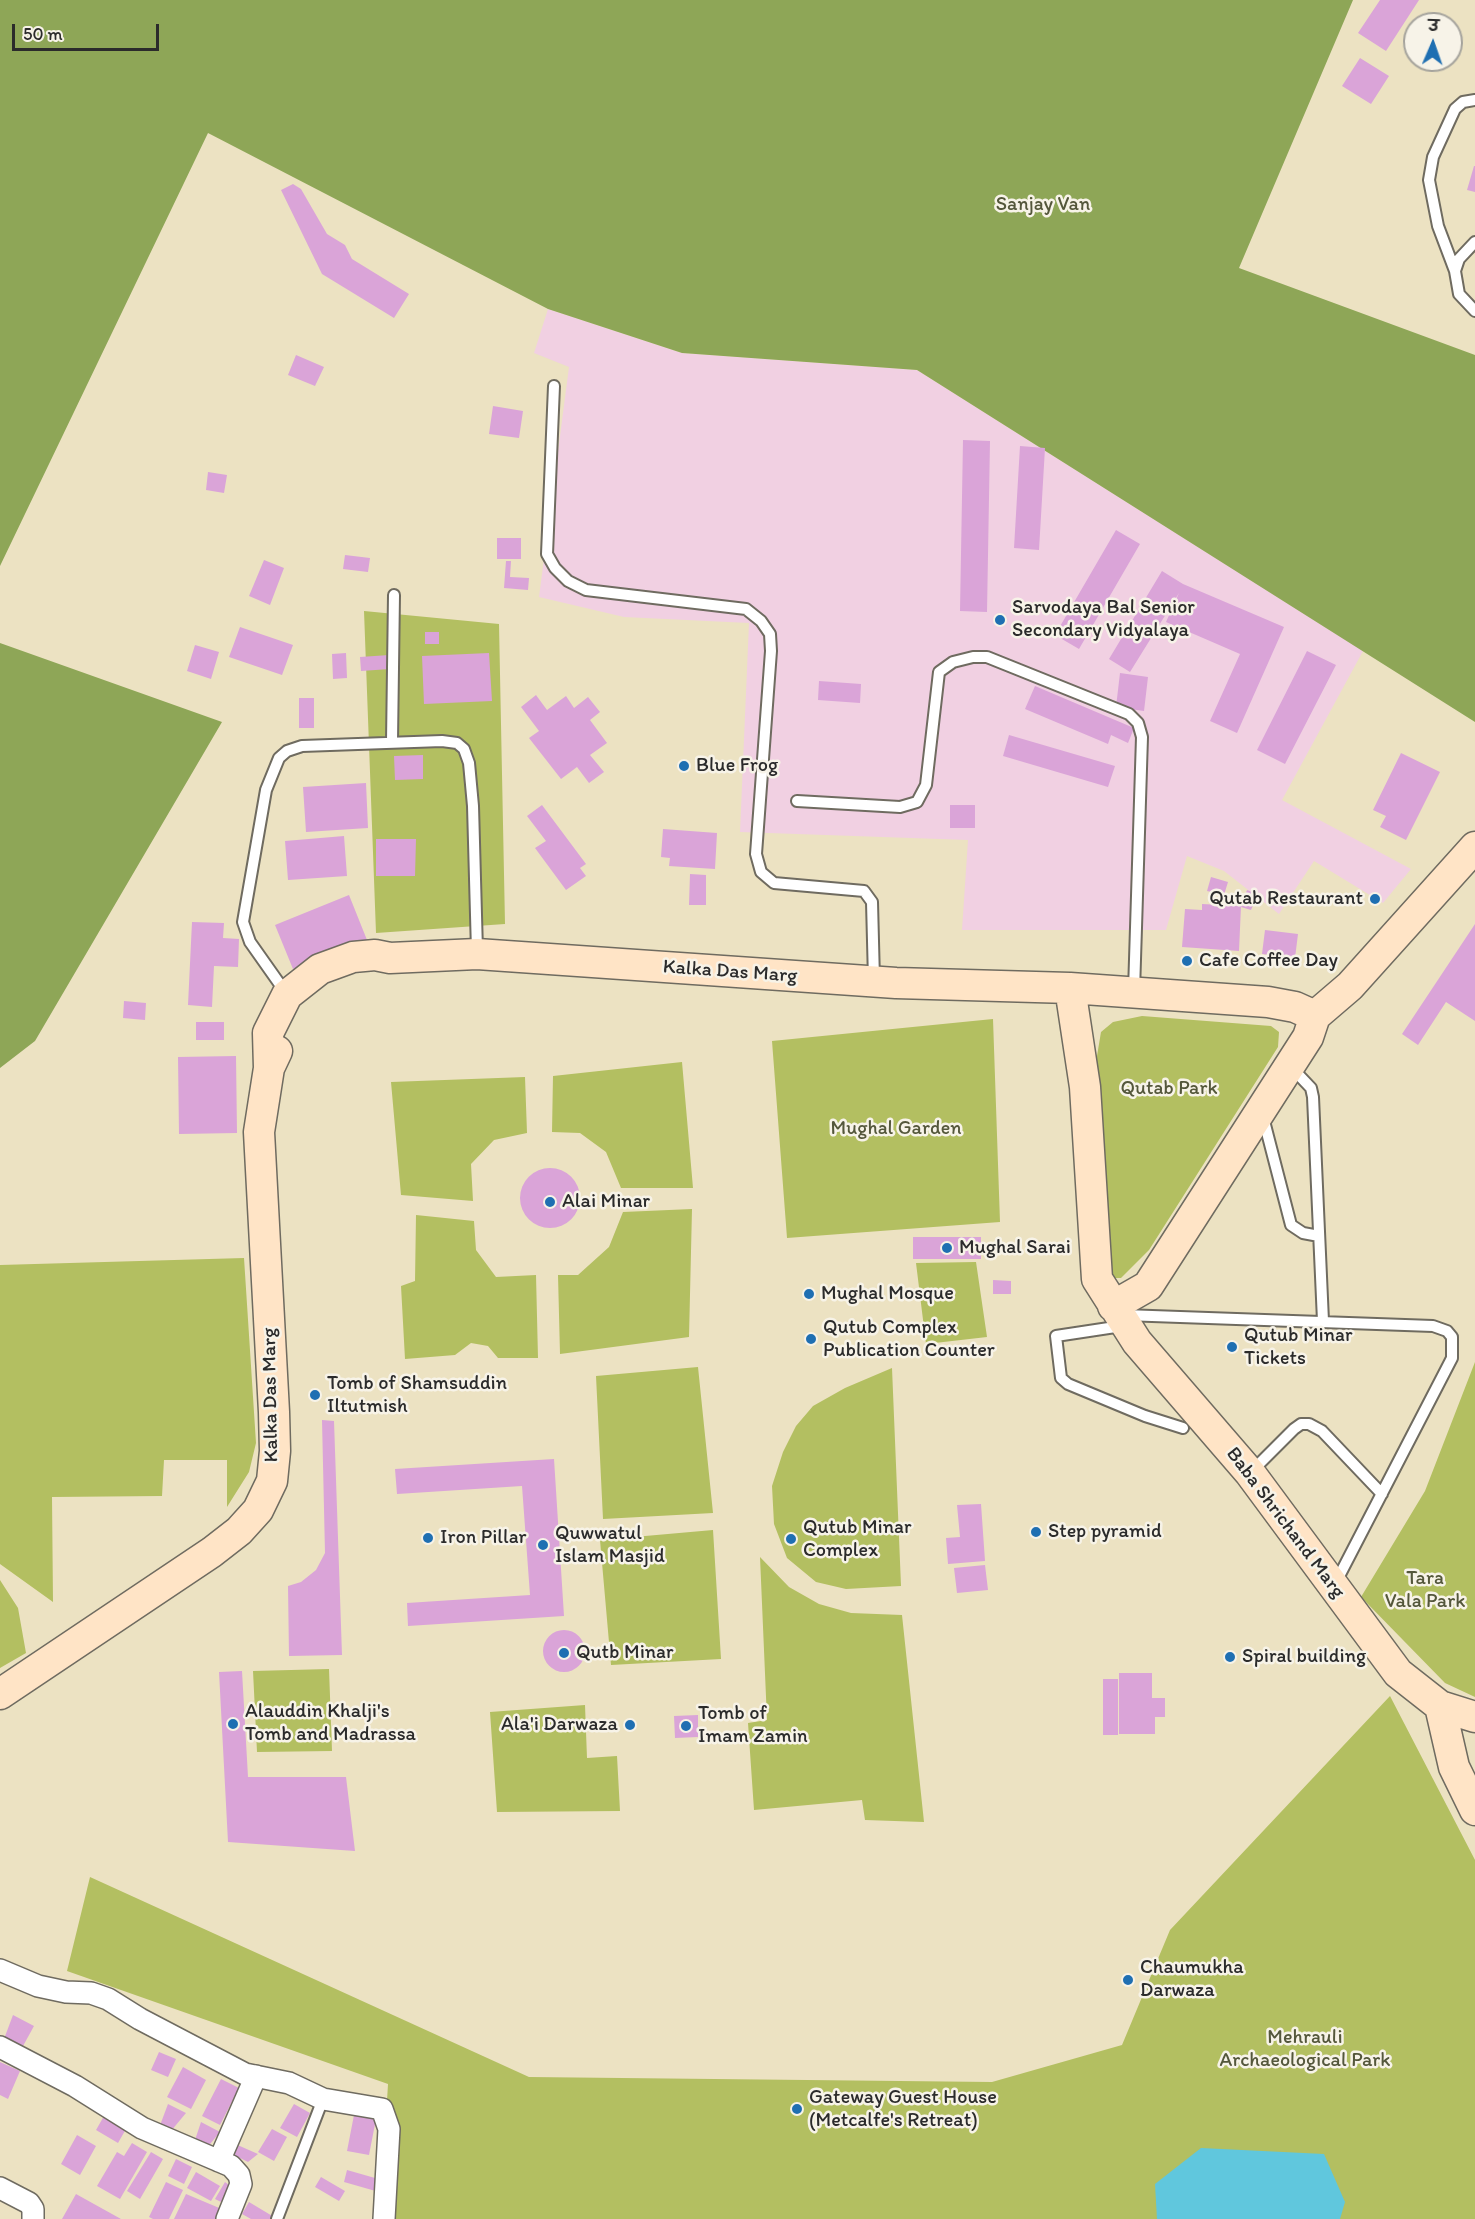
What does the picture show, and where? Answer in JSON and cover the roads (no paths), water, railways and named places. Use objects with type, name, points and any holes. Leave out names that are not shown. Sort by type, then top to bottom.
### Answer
[{"type":"street","points":[[1118,1316],[1148,1286],[1308,1037],[1314,1016],[1350,986],[1475,847]]},
{"type":"street","name":"Kalka Das Marg","points":[[0,1694],[212,1552],[239,1531],[258,1510],[272,1481],[274,1412],[259,1132],[269,1068],[268,1033],[287,995],[320,969],[334,962],[375,955],[390,958],[477,954],[874,982],[1134,992],[1268,1002],[1295,1007],[1314,1016]]},
{"type":"street","name":"Kalka Das Marg","points":[[269,1068],[291,1023],[313,996],[330,983],[390,958]]},
{"type":"street","name":"Baba Shrichand Marg","points":[[1070,988],[1081,1047],[1086,1099],[1097,1279],[1118,1316],[1250,1473],[1398,1673],[1440,1706],[1475,1717]]},
{"type":"street","points":[[1440,1706],[1454,1767],[1475,1810]]},
{"type":"street","points":[[0,1970],[38,1986],[66,1992],[91,1993],[108,1999],[140,2019],[245,2074],[289,2083],[323,2099],[382,2109],[388,2128],[384,2219]]},
{"type":"street","points":[[0,2047],[75,2086],[142,2128],[231,2166],[239,2175],[241,2184],[227,2219]]},
{"type":"street","points":[[219,2161],[256,2076]]},
{"type":"street","points":[[0,2188],[29,2203],[33,2209],[33,2219]]},
{"type":"lane","points":[[1475,100],[1463,102],[1455,109],[1433,157],[1430,180],[1438,226],[1455,271],[1459,294],[1475,311]]},
{"type":"lane","points":[[1455,271],[1459,259],[1475,242]]},
{"type":"lane","points":[[554,386],[547,554],[555,568],[568,581],[586,590],[746,609],[761,621],[770,634],[771,651],[756,854],[760,872],[774,883],[864,891],[872,902],[874,982]]},
{"type":"lane","points":[[392,741],[394,595]]},
{"type":"lane","points":[[797,801],[900,807],[917,802],[926,785],[939,672],[953,662],[973,657],[987,657],[1129,714],[1138,723],[1142,737],[1134,992]]},
{"type":"lane","points":[[287,995],[250,942],[243,922],[266,790],[279,758],[287,751],[302,746],[442,741],[457,743],[464,748],[469,763],[473,806],[477,954]]},
{"type":"lane","points":[[1290,1065],[1311,1088],[1323,1321]]},
{"type":"lane","points":[[1260,1111],[1269,1134],[1285,1210],[1291,1225],[1303,1233],[1319,1236]]},
{"type":"lane","points":[[1183,1428],[1145,1416],[1063,1382],[1056,1336],[1118,1316],[1433,1326],[1447,1331],[1452,1337],[1452,1358],[1334,1587]]},
{"type":"lane","points":[[1250,1473],[1294,1429],[1301,1424],[1309,1424],[1322,1431],[1382,1494]]},
{"type":"lane","points":[[277,2219],[323,2099]]},
{"type":"water","points":[[1201,2148],[1324,2154],[1345,2202],[1340,2219],[1157,2219],[1155,2184]]},
{"type":"place","name":"Sarvodaya Bal Senior Secondary Vidyalaya","points":[[1000,620]]},
{"type":"place","name":"Blue Frog","points":[[684,766]]},
{"type":"place","name":"Qutab Restaurant","points":[[1375,899]]},
{"type":"place","name":"Cafe Coffee Day","points":[[1187,961]]},
{"type":"place","name":"Alai Minar","points":[[550,1202]]},
{"type":"place","name":"Mughal Sarai","points":[[947,1248]]},
{"type":"place","name":"Mughal Mosque","points":[[809,1294]]},
{"type":"place","name":"Qutub Complex Publication Counter","points":[[811,1339]]},
{"type":"place","name":"Qutub Minar Tickets","points":[[1232,1347]]},
{"type":"place","name":"Tomb of Shamsuddin Iltutmish","points":[[315,1395]]},
{"type":"place","name":"Step pyramid","points":[[1036,1532]]},
{"type":"place","name":"Iron Pillar","points":[[428,1538]]},
{"type":"place","name":"Qutub Minar Complex","points":[[791,1539]]},
{"type":"place","name":"Quwwatul Islam Masjid","points":[[543,1545]]},
{"type":"place","name":"Qutb Minar","points":[[564,1653]]},
{"type":"place","name":"Spiral building","points":[[1230,1657]]},
{"type":"place","name":"Alauddin Khalji's Tomb and Madrassa","points":[[233,1724]]},
{"type":"place","name":"Ala'i Darwaza","points":[[630,1725]]},
{"type":"place","name":"Tomb of Imam Zamin","points":[[686,1726]]},
{"type":"place","name":"Chaumukha Darwaza","points":[[1128,1980]]},
{"type":"place","name":"Gateway Guest House (Metcalfe's Retreat)","points":[[797,2109]]},
{"type":"park label","name":"Sanjay Van","points":[[1043,205]]},
{"type":"park label","name":"Qutab Park","points":[[1169,1089]]},
{"type":"park label","name":"Mughal Garden","points":[[896,1129]]},
{"type":"park label","name":"Tara Vala Park","points":[[1425,1590]]},
{"type":"park label","name":"Mehrauli Archaeological Park","points":[[1305,2050]]}]
